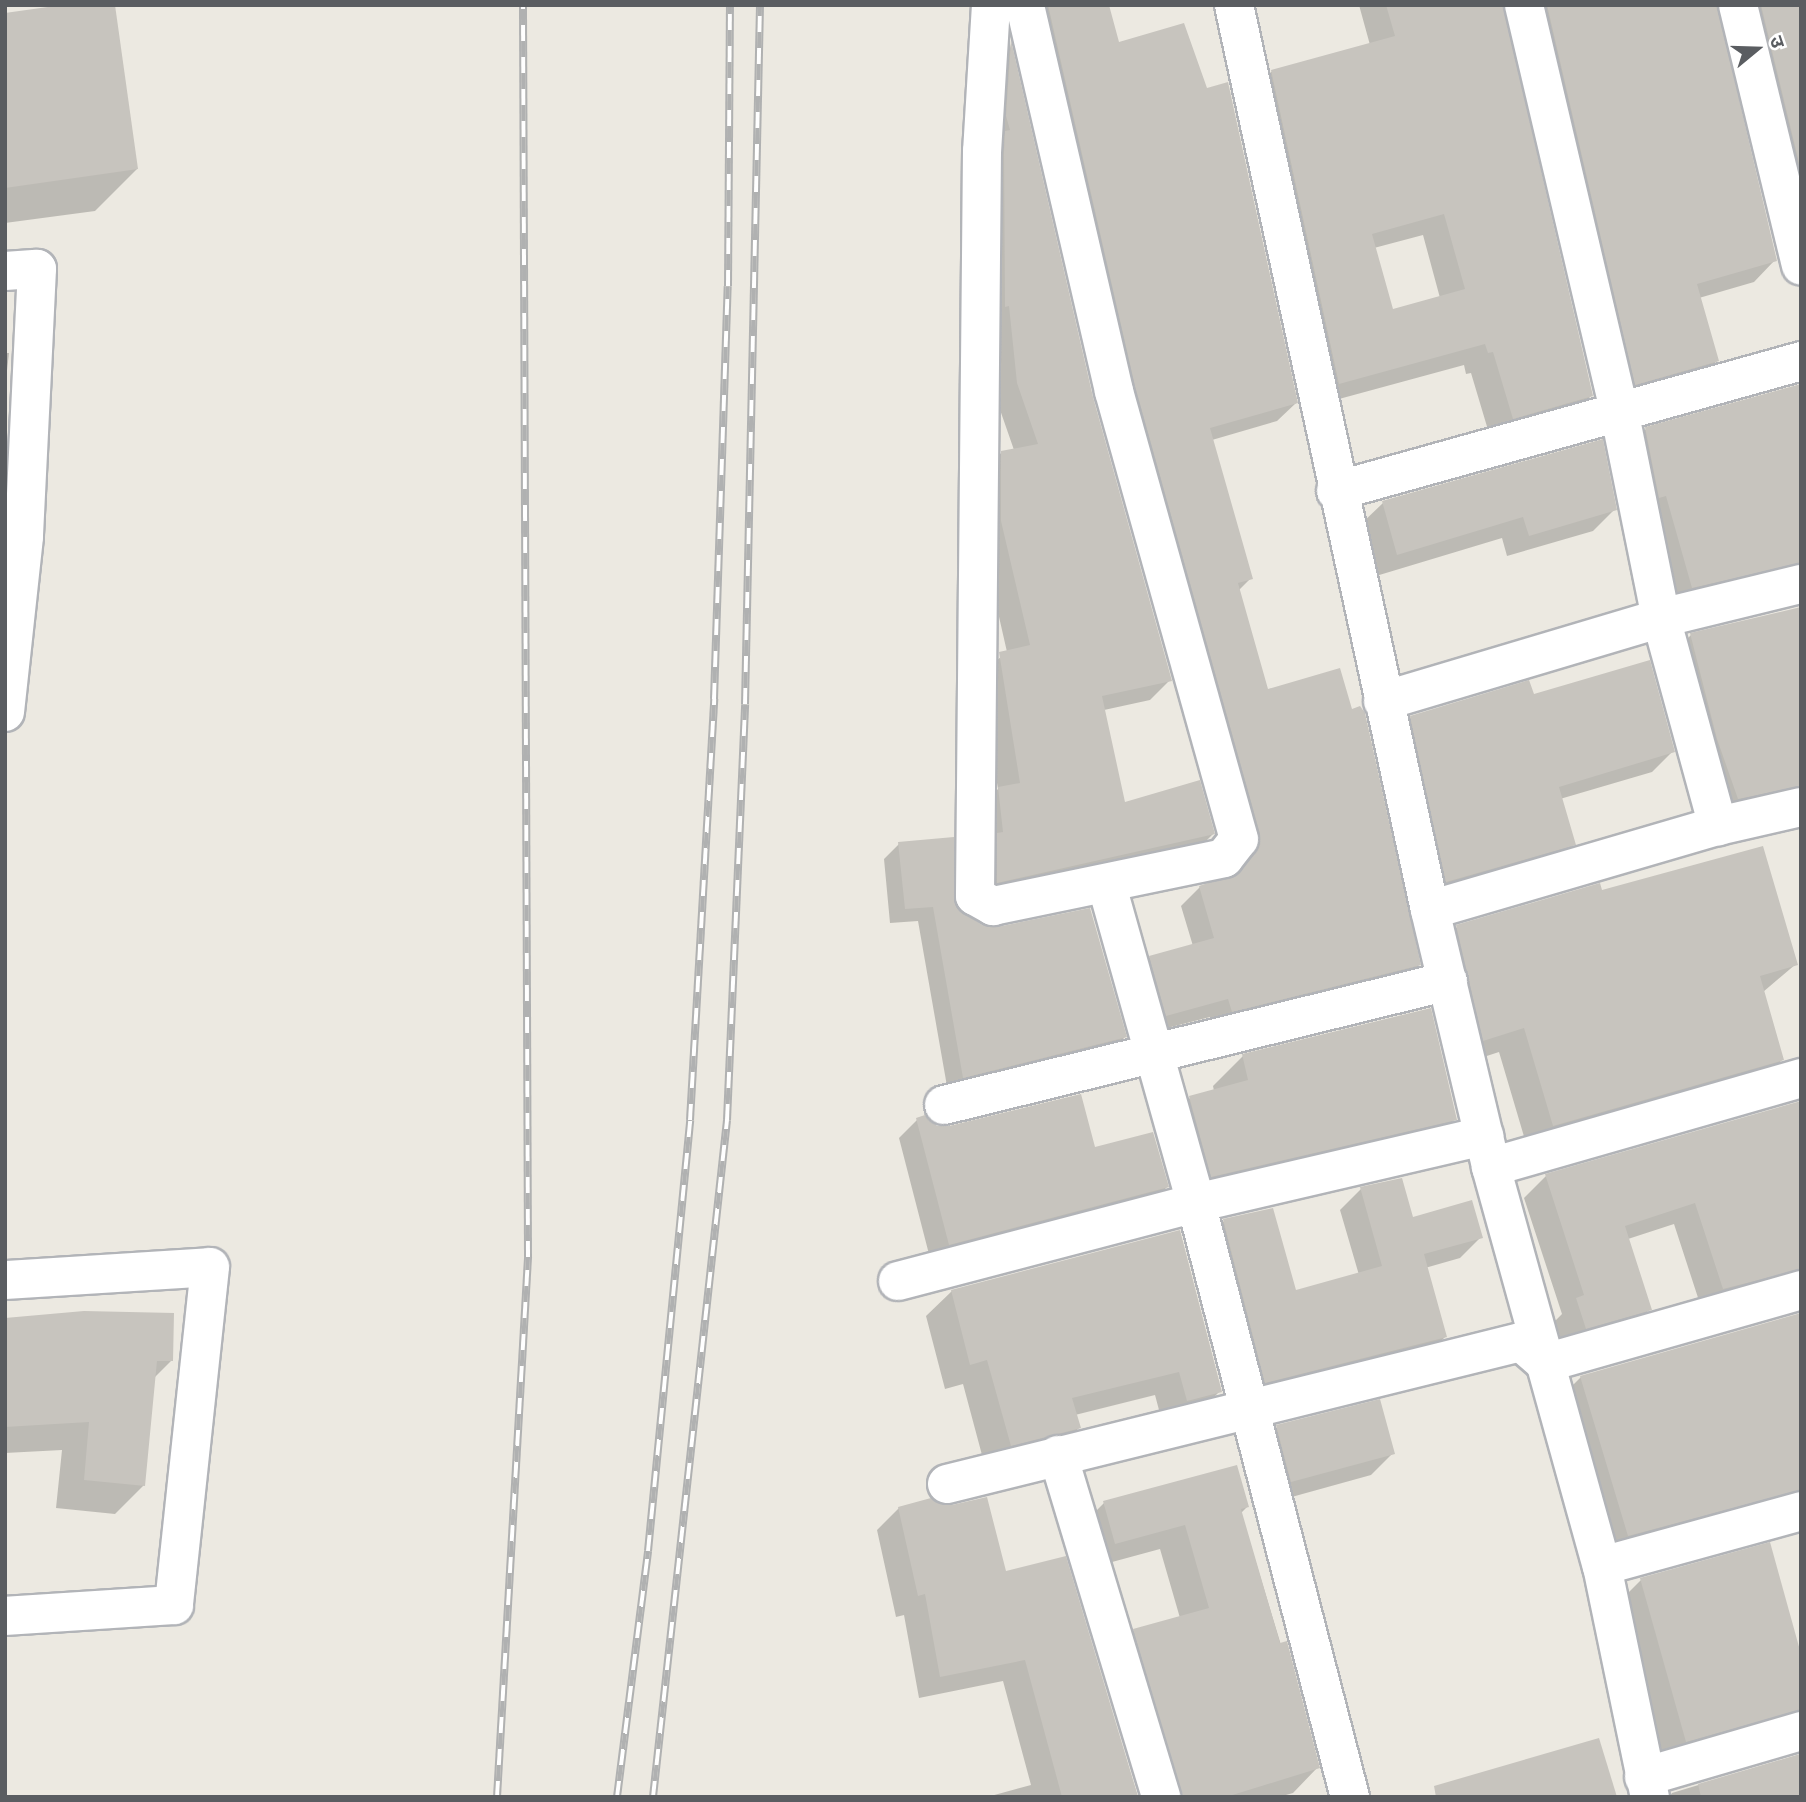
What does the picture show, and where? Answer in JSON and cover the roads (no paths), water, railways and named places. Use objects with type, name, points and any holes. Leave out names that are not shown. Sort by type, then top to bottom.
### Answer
[{"type":"street","points":[[991,5],[982,151],[975,896],[993,906],[1107,886],[1224,858],[1239,839],[1114,391],[1025,5]]},
{"type":"street","points":[[1234,5],[1336,491],[1430,910],[1487,1152],[1602,1566],[1647,1787],[1801,1731]]},
{"type":"street","points":[[1524,5],[1619,410],[1661,618],[1718,826]]},
{"type":"street","points":[[1738,5],[1787,143],[1801,265]]},
{"type":"street","points":[[5,271],[37,268],[24,537],[5,712]]},
{"type":"street","points":[[1336,491],[1801,361]]},
{"type":"street","points":[[1383,701],[1661,618],[1801,584]]},
{"type":"street","points":[[1430,910],[1718,826],[1801,807]]},
{"type":"street","points":[[1107,886],[1196,1203],[1350,1797]]},
{"type":"street","points":[[944,1105],[1448,981]]},
{"type":"street","points":[[898,1281],[1196,1203],[1487,1152],[1801,1078]]},
{"type":"street","points":[[5,1280],[210,1267],[174,1605],[5,1616]]},
{"type":"street","points":[[1545,1363],[1801,1290]]},
{"type":"street","points":[[947,1484],[1248,1406],[1521,1342],[1545,1363]]},
{"type":"street","points":[[1058,1455],[1161,1797]]},
{"type":"street","points":[[1602,1566],[1801,1511]]},
{"type":"railway","points":[[497,1797],[528,1257],[523,5]]},
{"type":"railway","points":[[617,1797],[648,1551],[690,1120],[714,699],[728,286],[730,5]]},
{"type":"railway","points":[[653,1797],[727,1120],[745,704],[760,5]]}]
